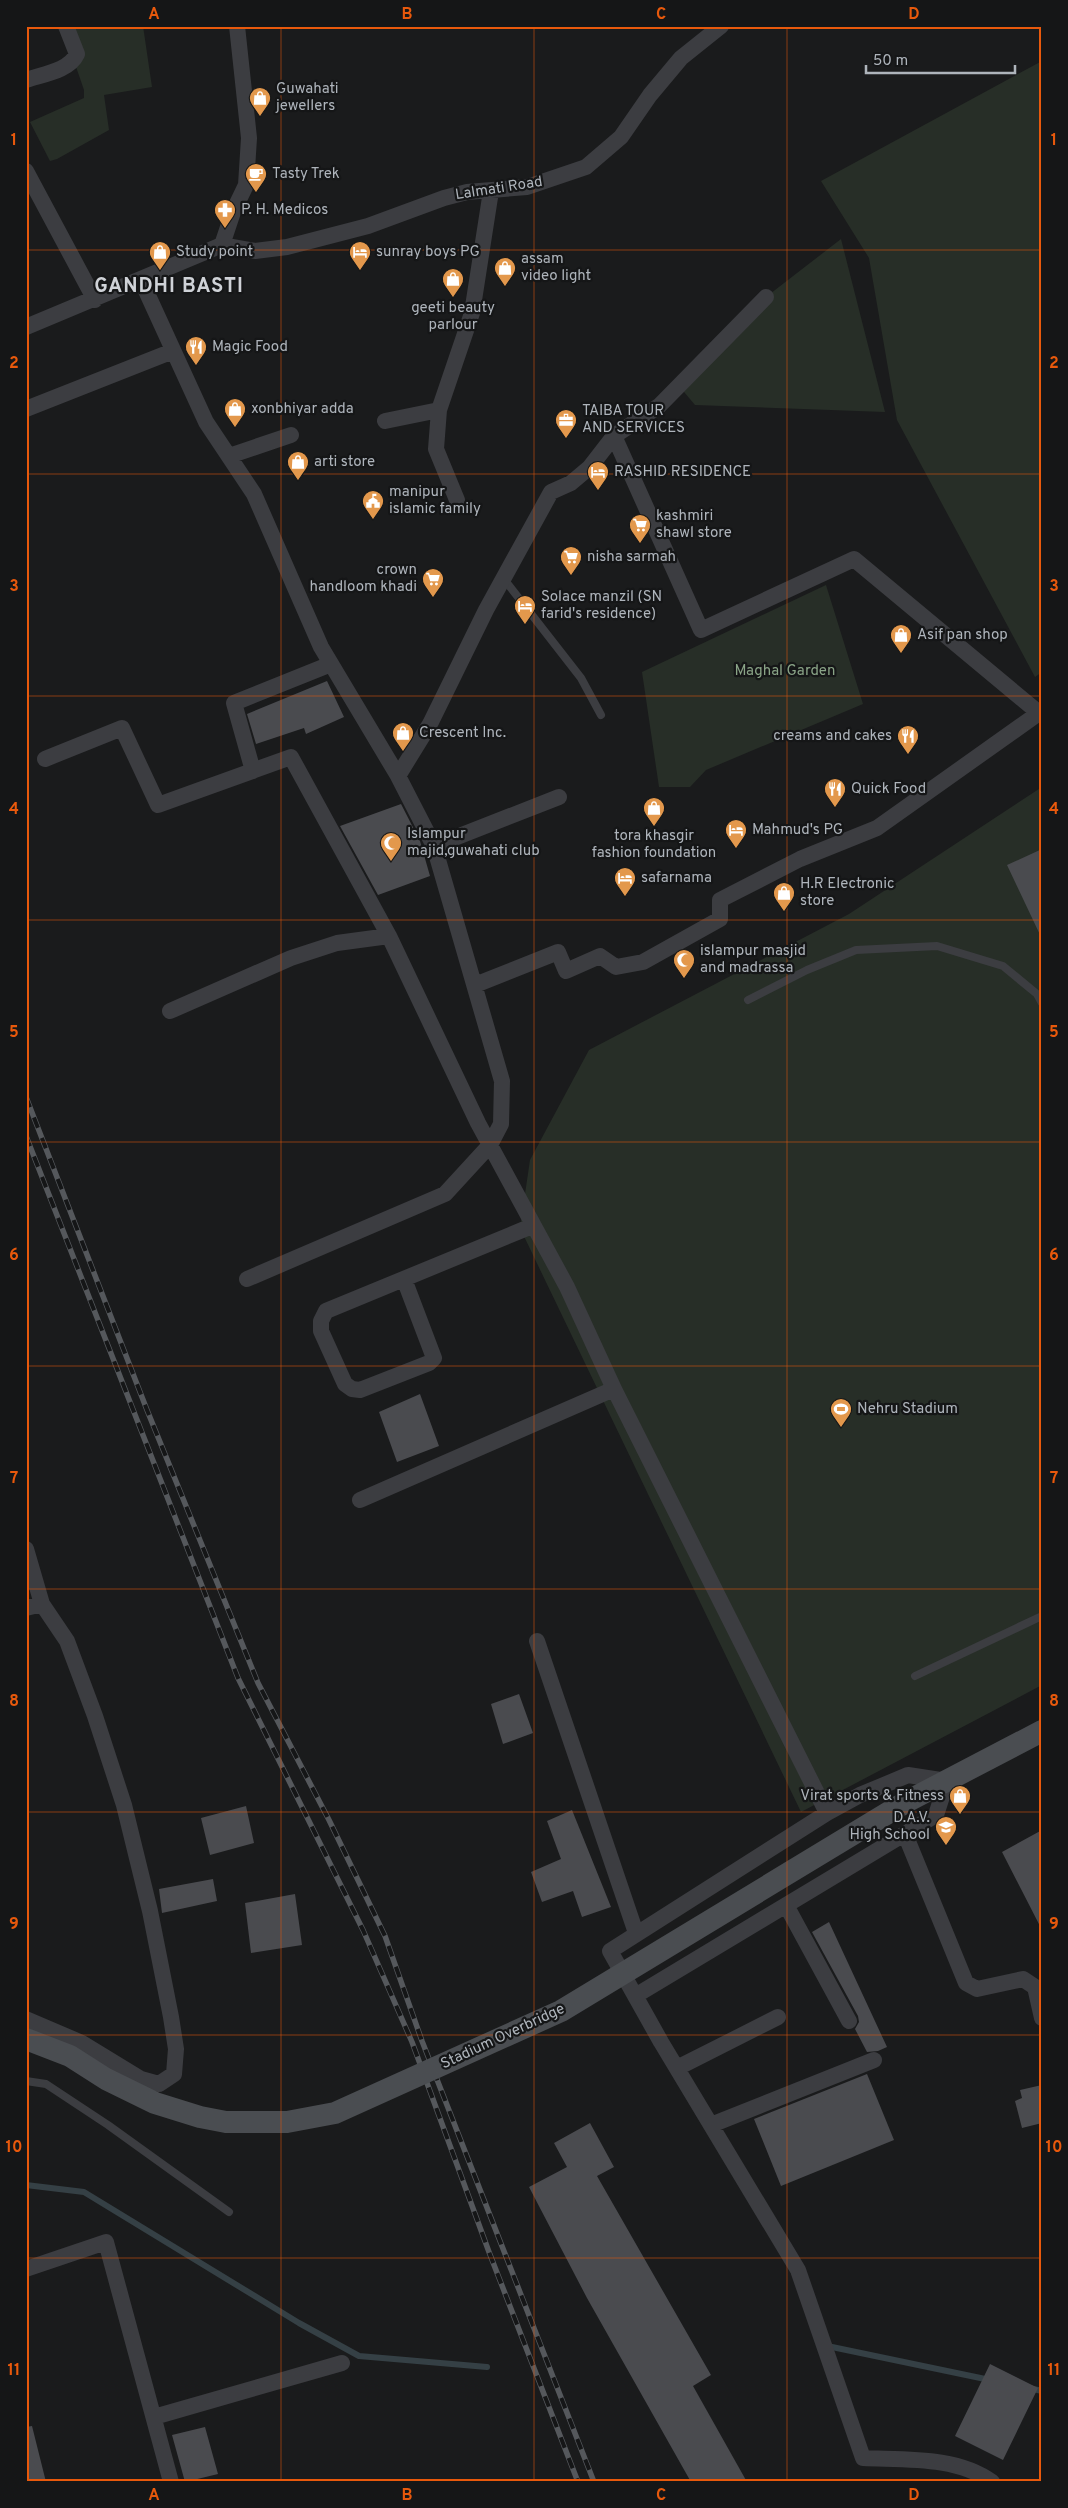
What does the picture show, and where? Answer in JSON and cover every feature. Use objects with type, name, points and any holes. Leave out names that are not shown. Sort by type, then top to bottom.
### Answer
[{"type":"main road","name":"Stadium Overbridge","points":[[26,2039],[70,2056],[106,2079],[154,2104],[200,2117],[226,2122],[287,2122],[335,2114],[561,2011],[906,1802],[1042,1732]]},
{"type":"street","points":[[26,80],[64,67],[73,61],[77,54],[66,26]]},
{"type":"street","points":[[26,327],[222,245],[233,212],[246,185],[248,138],[237,26]]},
{"type":"street","name":"Lalmati Road","points":[[222,245],[255,251],[287,247],[368,226],[444,198],[467,192],[533,186],[586,167],[620,137],[650,95],[681,58],[721,26]]},
{"type":"street","points":[[26,171],[94,300]]},
{"type":"street","points":[[457,500],[436,449],[439,410],[472,313],[491,191]]},
{"type":"street","points":[[140,280],[206,422],[254,494],[321,647],[398,776],[434,846],[502,1081],[501,1124],[490,1145],[445,1194],[247,1279]]},
{"type":"street","points":[[398,776],[430,724],[504,579],[552,492],[571,483],[590,467],[614,436],[659,406],[766,297]]},
{"type":"street","points":[[26,409],[173,351]]},
{"type":"street","points":[[384,421],[439,410]]},
{"type":"street","points":[[229,456],[291,435]]},
{"type":"street","points":[[475,985],[558,952],[566,971],[600,956],[616,967],[643,962],[720,919],[720,900],[800,859],[877,828],[1041,714],[854,559],[701,630],[614,436]]},
{"type":"street","points":[[253,771],[234,704],[331,664]]},
{"type":"street","points":[[45,759],[122,728],[158,805],[291,757],[390,936],[490,1145],[532,1226],[567,1287],[614,1389],[827,1813]]},
{"type":"street","points":[[434,846],[559,797]]},
{"type":"street","points":[[170,1011],[291,958],[337,943],[390,936]]},
{"type":"street","points":[[404,1279],[434,1358],[429,1362],[360,1390],[352,1389],[346,1384],[321,1331],[321,1321],[326,1311],[532,1226]]},
{"type":"street","points":[[360,1500],[614,1389]]},
{"type":"street","points":[[26,1549],[34,1606],[67,1641],[95,1716],[124,1805],[150,1911],[171,2017],[176,2049],[174,2074],[159,2084],[141,2080],[82,2043],[26,2019]]},
{"type":"street","points":[[537,1641],[636,1933]]},
{"type":"street","points":[[635,1996],[936,1815],[947,1781],[908,1775],[860,1795],[827,1813],[610,1951],[635,1996],[677,2068],[798,2270],[863,2458],[945,2463],[983,2475],[992,2482]]},
{"type":"street","points":[[905,1834],[966,1983],[977,1989],[1023,1979],[1035,1987],[1042,2018]]},
{"type":"street","points":[[786,1905],[849,2021]]},
{"type":"street","points":[[677,2068],[778,2017]]},
{"type":"street","points":[[711,2125],[874,2060]]},
{"type":"street","points":[[26,2269],[106,2242],[171,2482]]},
{"type":"street","points":[[154,2417],[342,2363]]},
{"type":"lane","points":[[504,579],[581,678],[601,715]]},
{"type":"lane","points":[[748,1000],[807,970],[856,950],[937,946],[1003,966],[1037,994],[1042,1003]]},
{"type":"lane","points":[[914,1676],[1042,1616]]},
{"type":"lane","points":[[26,2081],[46,2084],[108,2124],[229,2212]]},
{"type":"green space","points":[[62,26],[143,26],[152,87],[104,95],[109,130],[50,161],[30,122],[84,98],[84,90]]},
{"type":"green space","points":[[1042,61],[1042,672],[1035,677],[897,420],[869,258],[821,181]]},
{"type":"green space","points":[[841,239],[885,412],[695,405],[679,386],[766,297]]},
{"type":"green space","name":"Maghal Garden","points":[[826,585],[863,704],[706,770],[690,787],[659,787],[642,672]]},
{"type":"green space","name":"Nehru Stadium","points":[[1042,787],[1042,1685],[801,1812],[520,1228],[530,1160],[589,1050],[849,914]]},
{"type":"building","points":[[327,681],[344,717],[306,734],[304,728],[256,744],[247,714]]},
{"type":"building","points":[[401,804],[420,841],[430,876],[378,895],[340,826]]},
{"type":"building","points":[[1042,849],[1042,939],[1007,865]]},
{"type":"building","points":[[420,1394],[439,1446],[397,1462],[379,1412]]},
{"type":"building","points":[[519,1694],[533,1733],[503,1744],[491,1704]]},
{"type":"building","points":[[246,1806],[254,1843],[210,1855],[201,1818]]},
{"type":"building","points":[[572,1810],[611,1907],[582,1917],[573,1891],[542,1902],[531,1872],[561,1859],[547,1821]]},
{"type":"building","points":[[1042,1830],[1042,1930],[1002,1852]]},
{"type":"building","points":[[213,1879],[217,1901],[162,1913],[159,1889]]},
{"type":"building","points":[[295,1894],[302,1945],[251,1953],[245,1903]]},
{"type":"building","points":[[829,1922],[887,2047],[878,2051],[867,2052],[855,2029],[859,2022],[858,2016],[812,1932]]},
{"type":"building","points":[[867,2074],[894,2140],[781,2186],[754,2119]]},
{"type":"building","points":[[1042,2085],[1042,2123],[1022,2128],[1015,2101],[1022,2098],[1020,2090]]},
{"type":"building","points":[[590,2123],[614,2167],[597,2176],[711,2375],[693,2386],[747,2482],[691,2482],[587,2298],[529,2187],[567,2167],[554,2143]]},
{"type":"building","points":[[990,2364],[1038,2388],[1003,2460],[955,2436]]},
{"type":"building","points":[[32,2426],[46,2482],[26,2482],[26,2427]]},
{"type":"building","points":[[205,2427],[218,2474],[185,2482],[172,2435]]},
{"type":"waterway","points":[[26,2185],[84,2192],[299,2323],[359,2356],[487,2367]]},
{"type":"waterway","points":[[832,2347],[990,2380]]},
{"type":"waterway","points":[[1029,2388],[1042,2391]]},
{"type":"railway","points":[[26,1097],[147,1410],[258,1683],[329,1820],[385,1936],[422,2041],[594,2482]]},
{"type":"railway","points":[[26,1136],[238,1678],[363,1930],[412,2042],[489,2252],[578,2482]]},
{"type":"place","name":"Guwahati jewellers","points":[[260,117]]},
{"type":"place","name":"Tasty Trek","points":[[256,193]]},
{"type":"place","name":"P. H. Medicos","points":[[225,229]]},
{"type":"place","name":"Study point","points":[[160,271]]},
{"type":"place","name":"sunray boys PG","points":[[360,271]]},
{"type":"place","name":"assam video light","points":[[505,287]]},
{"type":"place","name":"geeti beauty parlour","points":[[453,298]]},
{"type":"place","name":"Magic Food","points":[[196,366]]},
{"type":"place","name":"xonbhiyar adda","points":[[235,428]]},
{"type":"place","name":"TAIBA TOUR AND SERVICES","points":[[566,439]]},
{"type":"place","name":"arti store","points":[[298,481]]},
{"type":"place","name":"RASHID RESIDENCE","points":[[598,491]]},
{"type":"place","name":"manipur islamic family","points":[[373,520]]},
{"type":"place","name":"kashmiri shawl store","points":[[640,544]]},
{"type":"place","name":"nisha sarmah","points":[[571,576]]},
{"type":"place","name":"crown handloom khadi","points":[[433,598]]},
{"type":"place","name":"Solace manzil (SN farid's residence)","points":[[525,625]]},
{"type":"place","name":"Asif pan shop","points":[[901,654]]},
{"type":"place","name":"Crescent Inc.","points":[[403,752]]},
{"type":"place","name":"creams and cakes","points":[[908,755]]},
{"type":"place","name":"Quick Food","points":[[835,808]]},
{"type":"place","name":"tora khasgir fashion foundation","points":[[654,827]]},
{"type":"place","name":"Mahmud's PG","points":[[736,849]]},
{"type":"place","name":"Islampur majid,guwahati club","points":[[391,862]]},
{"type":"place","name":"safarnama","points":[[625,897]]},
{"type":"place","name":"H.R Electronic store","points":[[784,912]]},
{"type":"place","name":"islampur masjid and madrassa","points":[[684,979]]},
{"type":"place","name":"Nehru Stadium","points":[[841,1428]]},
{"type":"place","name":"Virat sports & Fitness","points":[[960,1815]]},
{"type":"place","name":"D.A.V. High School","points":[[946,1846]]},
{"type":"district","name":"GANDHI BASTI","points":[[169,287]]}]
